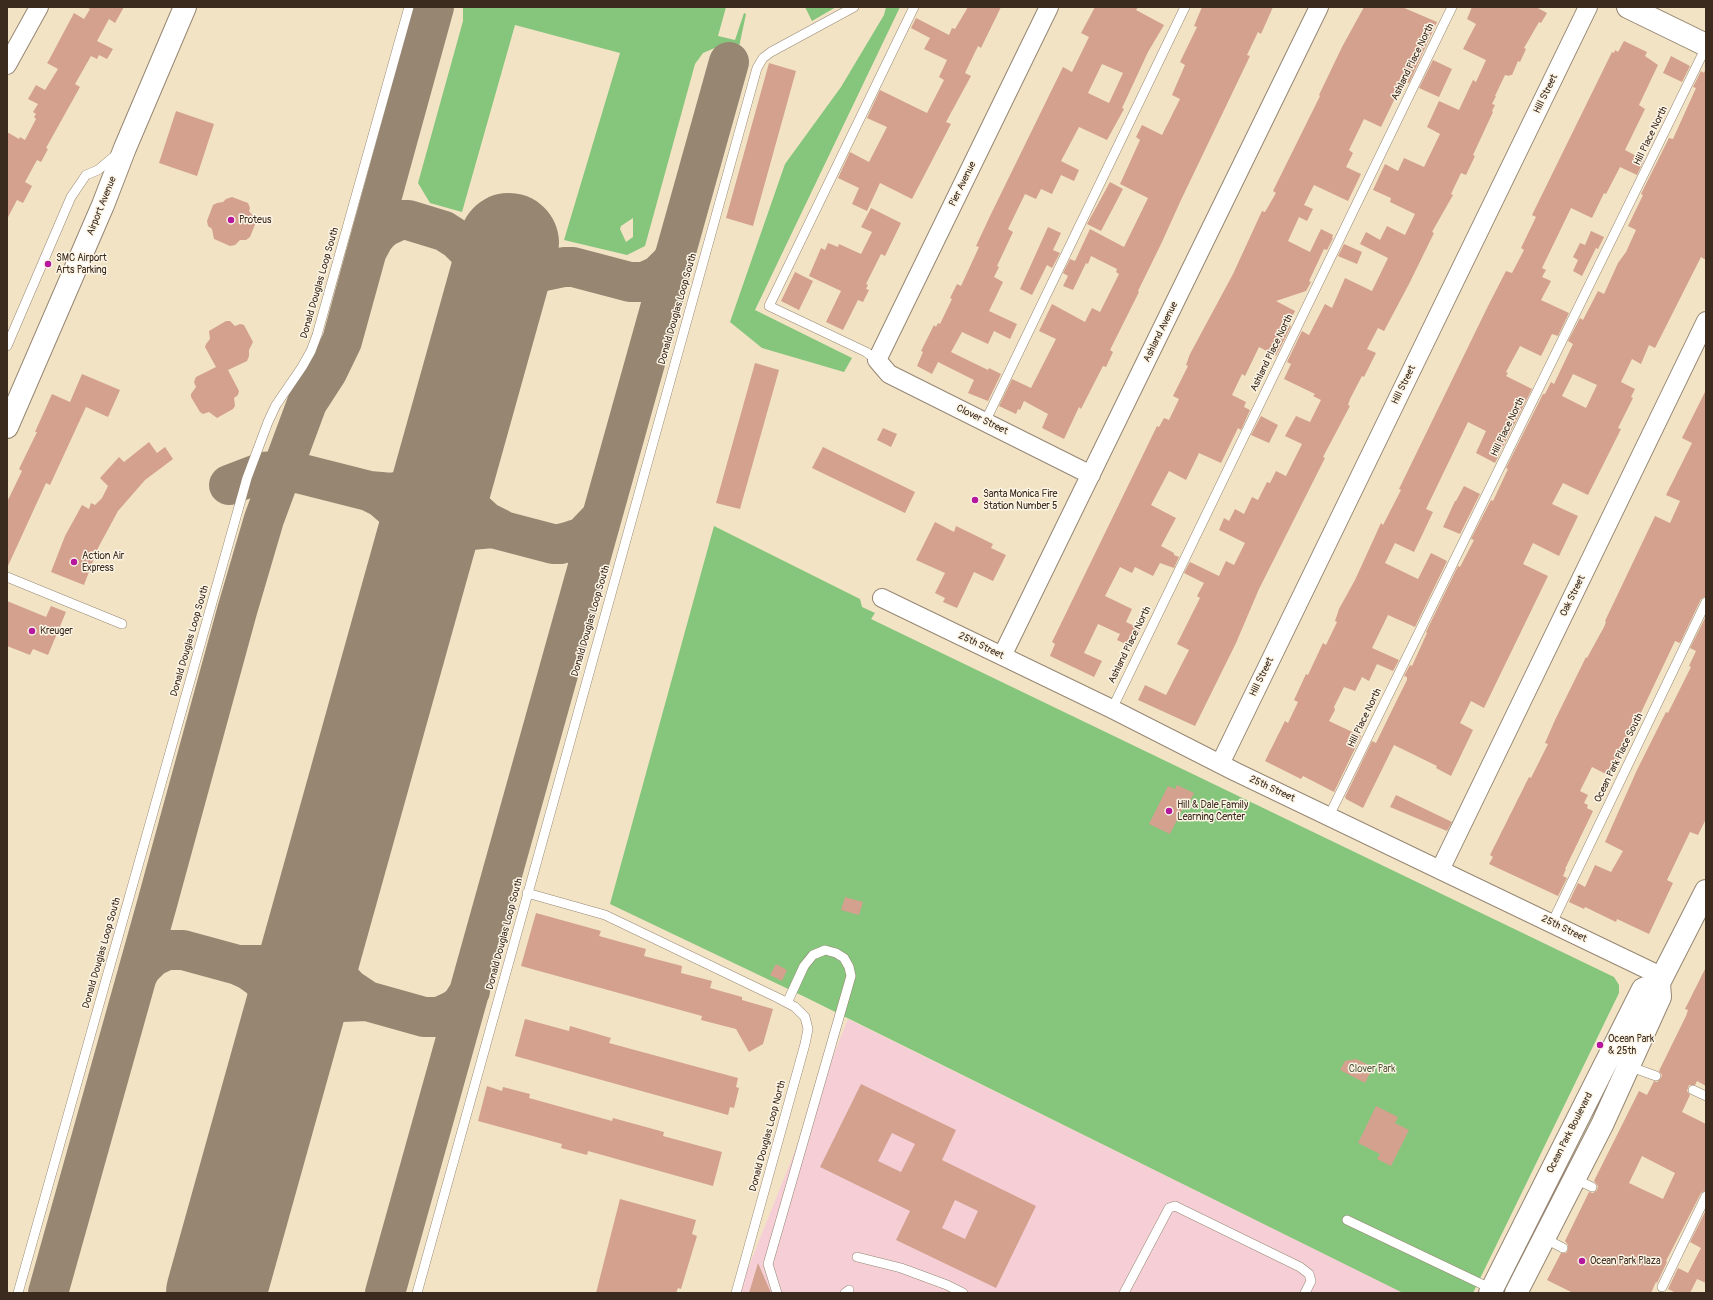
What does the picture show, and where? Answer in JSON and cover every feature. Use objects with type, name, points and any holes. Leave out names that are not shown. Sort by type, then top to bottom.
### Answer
[{"type":"street","points":[[7,65],[39,7]]},
{"type":"street","name":"Airport Avenue","points":[[7,427],[103,205],[125,148],[185,7]]},
{"type":"street","name":"Pier Avenue","points":[[877,360],[1049,7]]},
{"type":"street","name":"Ashland Avenue","points":[[1002,656],[1320,7]]},
{"type":"street","name":"Hill Street","points":[[1220,764],[1588,7]]},
{"type":"street","points":[[1628,7],[1706,46]]},
{"type":"street","name":"Oak Street","points":[[1440,870],[1706,321]]},
{"type":"street","name":"Clover Street","points":[[877,360],[889,374],[1091,475]]},
{"type":"street","name":"25th Street","points":[[882,598],[1112,709],[1220,764],[1552,923],[1661,980]]},
{"type":"street","points":[[1516,1293],[1544,1238],[1583,1183],[1602,1125],[1660,997],[1661,980],[1705,894]]},
{"type":"street","name":"Ocean Park Boulevard","points":[[1491,1291],[1643,990],[1661,980]]},
{"type":"lane","name":"Donald Douglas Loop South","points":[[18,1293],[247,478],[258,444],[270,416],[302,367],[311,351],[317,334],[409,7]]},
{"type":"lane","name":"Donald Douglas Loop South","points":[[416,1293],[757,68],[763,58],[771,52],[854,7]]},
{"type":"lane","points":[[877,360],[866,352],[769,306],[914,7]]},
{"type":"lane","points":[[985,422],[1185,7]]},
{"type":"lane","name":"Ashland Place North","points":[[1112,709],[1452,7]]},
{"type":"lane","name":"Hill Place North","points":[[1329,816],[1706,46]]},
{"type":"lane","points":[[7,346],[71,197],[86,175],[98,170],[125,148]]},
{"type":"lane","points":[[7,577],[122,624]]},
{"type":"lane","name":"Ocean Park Place South","points":[[1552,923],[1706,602]]},
{"type":"lane","name":"Donald Douglas Loop North","points":[[527,893],[605,916],[787,1002],[805,1017],[808,1029],[736,1293]]},
{"type":"lane","points":[[777,1293],[768,1264],[851,976],[849,967],[844,958],[836,953],[825,950],[813,955],[804,966],[787,1002]]},
{"type":"lane","points":[[1628,1066],[1656,1076]]},
{"type":"lane","points":[[1693,1090],[1706,1096]]},
{"type":"lane","points":[[1662,1286],[1706,1196]]},
{"type":"lane","points":[[1124,1293],[1168,1208],[1175,1206],[1300,1267],[1309,1274],[1311,1281],[1305,1293]]},
{"type":"lane","points":[[1347,1220],[1491,1291]]},
{"type":"lane","points":[[1544,1238],[1563,1248]]},
{"type":"lane","points":[[857,1257],[901,1268],[964,1293]]},
{"type":"lane","points":[[845,1293],[849,1290],[849,1293]]},
{"type":"shaded area","points":[[848,1019],[1403,1293],[738,1293]]},
{"type":"green space","points":[[463,7],[726,7],[718,36],[735,40],[744,13],[746,14],[739,47],[724,44],[703,53],[695,64],[645,246],[627,255],[564,240],[620,53],[515,25],[462,212],[430,203],[418,183],[463,21]],"holes":[[[633,218],[633,237],[626,242],[620,229],[621,226]]]},
{"type":"green space","points":[[805,7],[836,7],[812,21]]},
{"type":"green space","points":[[886,7],[900,7],[755,310],[852,358],[844,372],[762,348],[730,322],[785,164],[841,87],[884,15]]},
{"type":"green space","name":"Clover Park","points":[[714,526],[860,599],[862,607],[875,613],[871,619],[1614,977],[1619,985],[1619,993],[1473,1293],[1403,1293],[805,997],[610,904]]},
{"type":"building","points":[[86,7],[124,7],[115,23],[109,19],[97,41],[113,49],[107,59],[99,55],[97,59],[91,56],[75,84],[80,87],[46,148],[48,149],[41,162],[37,160],[25,182],[32,186],[23,203],[17,200],[7,219],[7,132],[19,139],[20,137],[25,140],[36,119],[34,117],[36,114],[33,112],[38,104],[28,99],[36,85],[45,90],[58,69],[47,63],[74,13],[84,19],[90,9]]},
{"type":"building","points":[[968,7],[1001,7],[981,48],[978,46],[965,73],[971,76],[946,122],[951,124],[912,199],[880,183],[867,211],[852,204],[859,188],[838,178],[850,152],[869,162],[887,127],[867,118],[880,90],[927,113],[944,80],[939,77],[947,60],[924,49],[930,38],[911,28],[916,18],[949,35],[952,28],[955,29]]},
{"type":"building","points":[[1095,7],[1138,7],[1136,10],[1164,25],[1148,52],[1122,108],[1124,109],[1107,140],[1079,127],[1061,161],[1079,170],[1074,181],[1061,175],[1052,194],[1041,189],[1036,199],[1025,194],[1008,229],[1013,232],[997,266],[999,267],[994,277],[1003,282],[989,311],[1017,324],[1010,339],[994,331],[988,344],[962,332],[951,352],[988,370],[989,368],[1001,374],[988,401],[968,393],[974,380],[938,362],[932,374],[917,366],[923,352],[921,351],[934,325],[936,327],[938,323],[940,324],[952,299],[950,298],[957,284],[961,286],[979,247],[976,246],[1063,67],[1072,72],[1089,37],[1081,33]],"holes":[[[1102,64],[1123,73],[1109,103],[1088,93]]]},
{"type":"building","points":[[1202,7],[1273,7],[1261,34],[1258,32],[1247,55],[1250,56],[1138,291],[1139,292],[1110,350],[1113,352],[1106,367],[1103,366],[1081,409],[1079,407],[1064,439],[1042,428],[1048,414],[1024,401],[1020,410],[1018,409],[1016,414],[999,406],[1012,379],[1031,388],[1056,339],[1039,331],[1052,304],[1085,322],[1092,308],[1100,312],[1119,274],[1116,272],[1117,269],[1091,256],[1073,290],[1063,286],[1068,276],[1063,273],[1070,259],[1075,261],[1090,229],[1124,247],[1148,198],[1120,184],[1140,140],[1136,137],[1142,125],[1162,135],[1180,99],[1172,95],[1185,65],[1180,62],[1197,27],[1194,26]]},
{"type":"building","points":[[1364,7],[1402,7],[1437,22],[1409,83],[1406,82],[1400,95],[1397,94],[1381,127],[1364,119],[1349,150],[1353,153],[1346,167],[1361,174],[1348,201],[1314,185],[1304,205],[1313,209],[1307,221],[1299,217],[1288,241],[1310,252],[1321,229],[1333,235],[1333,238],[1327,250],[1324,249],[1306,291],[1276,301],[1295,311],[1288,325],[1291,326],[1276,356],[1259,347],[1245,376],[1242,374],[1232,395],[1246,402],[1244,407],[1250,410],[1241,430],[1238,428],[1221,463],[1199,453],[1186,480],[1169,471],[1151,505],[1176,518],[1161,546],[1179,557],[1174,568],[1160,563],[1153,576],[1135,567],[1132,573],[1120,567],[1105,596],[1132,609],[1126,622],[1141,629],[1132,647],[1117,640],[1120,634],[1098,624],[1084,653],[1102,661],[1094,677],[1050,656],[1055,644],[1052,642],[1157,426],[1159,427],[1164,418],[1169,420],[1179,399],[1173,396],[1188,366],[1186,365],[1190,354],[1233,274],[1262,211],[1265,212],[1276,193],[1273,191],[1320,96],[1319,95],[1342,47]]},
{"type":"building","points":[[1472,7],[1536,7],[1547,13],[1541,23],[1539,22],[1524,48],[1526,49],[1520,62],[1518,61],[1512,75],[1505,75],[1492,104],[1495,105],[1492,111],[1493,112],[1473,155],[1475,156],[1466,175],[1461,173],[1451,194],[1453,195],[1432,232],[1434,233],[1384,331],[1378,328],[1367,349],[1376,353],[1364,377],[1362,376],[1350,399],[1348,405],[1350,406],[1323,457],[1325,458],[1259,589],[1236,643],[1195,726],[1138,700],[1145,685],[1166,695],[1189,650],[1177,644],[1200,598],[1197,596],[1204,583],[1184,573],[1190,562],[1219,576],[1226,561],[1234,565],[1245,543],[1219,530],[1224,518],[1229,521],[1235,509],[1244,514],[1252,497],[1258,500],[1267,482],[1270,483],[1276,471],[1286,476],[1302,444],[1285,436],[1296,416],[1310,422],[1321,400],[1313,396],[1315,394],[1284,379],[1291,364],[1287,362],[1302,331],[1309,335],[1325,304],[1332,308],[1345,278],[1372,291],[1388,258],[1360,244],[1366,232],[1380,240],[1387,226],[1405,235],[1415,214],[1390,202],[1391,198],[1373,190],[1385,164],[1398,171],[1404,158],[1424,167],[1440,134],[1427,127],[1439,101],[1459,110],[1473,80],[1476,82],[1486,60],[1463,49],[1476,24],[1467,19]]},
{"type":"building","points":[[1624,41],[1647,52],[1645,56],[1658,65],[1639,105],[1645,109],[1625,150],[1644,160],[1637,175],[1620,167],[1606,194],[1604,193],[1592,218],[1571,208],[1542,268],[1546,270],[1542,277],[1551,281],[1541,300],[1569,313],[1558,336],[1552,334],[1541,356],[1520,346],[1506,372],[1508,373],[1506,376],[1532,389],[1495,463],[1476,453],[1486,431],[1468,422],[1426,509],[1433,512],[1414,552],[1395,543],[1385,563],[1418,579],[1431,553],[1447,561],[1415,627],[1388,615],[1372,648],[1399,660],[1393,671],[1377,664],[1369,681],[1362,677],[1355,691],[1344,687],[1334,707],[1335,710],[1329,721],[1361,736],[1334,792],[1303,776],[1301,779],[1265,761],[1285,721],[1288,723],[1298,702],[1294,700],[1306,674],[1308,675],[1323,643],[1326,645],[1337,622],[1335,621],[1339,609],[1355,580],[1381,523],[1383,525],[1401,490],[1399,489],[1488,306],[1506,271],[1512,273],[1524,250],[1521,248],[1536,217],[1532,215],[1612,52],[1614,53],[1615,50],[1618,52]]},
{"type":"building","points":[[1671,56],[1690,66],[1682,82],[1663,73]]},
{"type":"building","points":[[1433,60],[1452,69],[1439,97],[1419,88]]},
{"type":"building","points":[[769,63],[796,71],[753,226],[726,218]]},
{"type":"building","points":[[1706,68],[1706,260],[1701,257],[1655,348],[1649,345],[1641,364],[1632,359],[1621,382],[1635,389],[1631,397],[1633,398],[1618,428],[1621,429],[1588,495],[1563,483],[1552,504],[1578,516],[1559,556],[1533,543],[1523,564],[1548,576],[1484,708],[1471,701],[1460,723],[1473,730],[1451,776],[1436,768],[1437,766],[1394,745],[1363,808],[1345,797],[1372,741],[1376,743],[1407,680],[1407,677],[1404,676],[1410,665],[1412,666],[1427,633],[1426,632],[1458,566],[1460,567],[1474,540],[1471,539],[1491,500],[1493,501],[1508,469],[1506,468],[1543,394],[1545,394],[1551,382],[1554,384],[1573,344],[1568,341],[1580,318],[1583,320],[1598,291],[1604,294],[1618,263],[1626,252],[1636,230],[1628,226],[1643,195],[1641,194],[1669,138],[1673,139],[1696,88],[1693,87],[1701,71],[1704,73]],"holes":[[[1573,374],[1597,385],[1586,408],[1562,396]]]},
{"type":"building","points":[[176,111],[214,124],[197,176],[159,163]]},
{"type":"building","points":[[1110,182],[1123,189],[1101,231],[1087,224]]},
{"type":"building","name":"Proteus","points":[[232,197],[248,203],[250,208],[249,211],[255,218],[256,222],[250,237],[246,240],[240,240],[235,245],[230,246],[214,239],[212,229],[208,226],[207,221],[213,205]]},
{"type":"building","points":[[871,208],[901,223],[885,256],[881,254],[866,284],[868,285],[866,289],[869,290],[863,302],[858,300],[843,330],[826,322],[841,291],[809,276],[821,248],[825,250],[828,243],[838,247],[839,244],[861,254],[872,232],[861,227]]},
{"type":"building","points":[[1048,227],[1061,233],[1053,250],[1060,253],[1052,268],[1047,265],[1032,295],[1020,289]]},
{"type":"building","points":[[1591,231],[1604,237],[1598,249],[1596,248],[1582,276],[1573,271],[1578,260],[1573,257],[1580,243],[1585,245]]},
{"type":"building","points":[[1344,244],[1362,252],[1357,264],[1338,256]]},
{"type":"building","points":[[795,272],[813,281],[799,310],[781,301]]},
{"type":"building","points":[[226,321],[230,321],[235,326],[240,324],[244,325],[253,342],[249,350],[247,361],[228,370],[239,391],[238,395],[234,398],[235,406],[233,409],[217,418],[209,412],[203,414],[200,412],[191,397],[191,394],[196,387],[194,382],[196,377],[216,367],[205,347],[210,339],[209,331]]},
{"type":"building","points":[[755,363],[779,370],[740,509],[716,503]]},
{"type":"building","points":[[82,374],[120,390],[108,417],[86,407],[50,485],[46,483],[7,568],[7,502],[22,471],[19,469],[37,432],[35,432],[52,394],[70,402]]},
{"type":"building","points":[[1706,390],[1706,596],[1701,599],[1680,643],[1675,641],[1618,761],[1616,760],[1608,775],[1592,767],[1580,791],[1588,795],[1584,803],[1588,805],[1587,808],[1593,811],[1565,869],[1563,876],[1567,878],[1558,896],[1489,864],[1493,857],[1490,855],[1529,777],[1531,778],[1548,744],[1545,743],[1555,720],[1586,657],[1587,658],[1604,627],[1605,621],[1655,516],[1670,523],[1680,501],[1666,495],[1692,443],[1682,438]]},
{"type":"building","points":[[1261,416],[1278,425],[1269,443],[1251,435]]},
{"type":"building","points":[[883,428],[897,434],[891,447],[877,440]]},
{"type":"building","points":[[149,442],[157,453],[165,447],[173,459],[145,480],[118,511],[98,548],[84,585],[51,572],[65,536],[82,505],[89,509],[91,503],[95,505],[102,498],[108,486],[100,478],[119,457],[124,462]]},
{"type":"building","points":[[823,447],[915,492],[905,513],[812,468]]},
{"type":"building","points":[[1464,486],[1480,494],[1460,534],[1443,527]]},
{"type":"building","points":[[935,522],[954,532],[956,526],[993,544],[991,548],[1006,555],[993,581],[974,572],[957,608],[943,602],[945,598],[935,593],[945,573],[916,560]]},
{"type":"building","name":"Kreuger","points":[[7,601],[46,617],[51,606],[66,612],[48,655],[33,649],[30,655],[7,646]]},
{"type":"building","points":[[1706,616],[1706,819],[1698,835],[1690,832],[1667,880],[1673,883],[1649,934],[1617,919],[1616,922],[1585,907],[1584,909],[1569,902],[1578,883],[1585,887],[1595,865],[1611,872],[1623,851],[1605,842],[1637,770],[1666,712],[1668,713],[1691,667],[1689,666],[1696,651],[1690,648]]},
{"type":"building","name":"Hill & Dale Family Learning Center","points":[[1177,785],[1194,793],[1188,806],[1185,804],[1170,834],[1149,824],[1168,786],[1175,789]]},
{"type":"building","points":[[1396,795],[1452,822],[1447,831],[1390,807]]},
{"type":"building","points":[[845,897],[863,902],[859,915],[841,910]]},
{"type":"building","points":[[536,913],[601,931],[599,936],[646,949],[644,956],[682,966],[681,973],[712,981],[710,988],[742,997],[742,1000],[773,1009],[763,1044],[749,1052],[736,1029],[701,1020],[702,1016],[521,966]]},
{"type":"building","points":[[776,964],[787,970],[782,981],[770,975]]},
{"type":"building","points":[[1706,967],[1706,1086],[1697,1081],[1695,1085],[1689,1085],[1687,1091],[1690,1095],[1682,1112],[1706,1124],[1706,1190],[1701,1193],[1651,1293],[1573,1293],[1547,1280],[1561,1253],[1566,1253],[1568,1250],[1568,1245],[1565,1241],[1589,1192],[1593,1193],[1597,1190],[1598,1186],[1594,1181],[1639,1091],[1647,1095],[1654,1081],[1657,1082],[1661,1078],[1662,1075],[1659,1071],[1686,1016],[1688,1010],[1685,1009]],"holes":[[[1642,1156],[1675,1173],[1663,1199],[1629,1183]]]},
{"type":"building","points":[[525,1019],[569,1031],[570,1026],[611,1038],[609,1043],[738,1078],[736,1087],[739,1088],[734,1108],[730,1107],[728,1115],[515,1056]]},
{"type":"building","points":[[1356,1059],[1373,1067],[1365,1083],[1340,1070],[1345,1061]]},
{"type":"building","points":[[861,1084],[956,1130],[942,1160],[1036,1206],[996,1288],[896,1240],[910,1211],[820,1167]],"holes":[[[892,1133],[915,1144],[901,1172],[878,1161]],[[955,1200],[978,1211],[965,1239],[942,1228]]]},
{"type":"building","points":[[487,1086],[502,1091],[503,1087],[530,1094],[529,1098],[612,1121],[613,1118],[664,1132],[663,1136],[722,1152],[713,1186],[588,1151],[587,1155],[561,1148],[562,1144],[478,1121]]},
{"type":"building","points":[[1376,1106],[1398,1117],[1395,1123],[1409,1130],[1391,1166],[1377,1159],[1380,1154],[1358,1143]]},
{"type":"building","points":[[620,1199],[696,1220],[692,1234],[697,1236],[681,1289],[678,1288],[676,1293],[596,1293]]},
{"type":"building","points":[[1706,1210],[1706,1283],[1697,1279],[1690,1293],[1676,1293],[1668,1289],[1678,1268],[1688,1273],[1701,1248],[1690,1242]]},
{"type":"building","points":[[758,1263],[768,1286],[771,1293],[749,1293]]},
{"type":"taxiway","points":[[48,1293],[237,611],[264,519],[307,403],[327,372],[342,341],[434,7]]},
{"type":"taxiway","points":[[385,1293],[729,62]]},
{"type":"taxiway","points":[[368,249],[379,232],[385,227],[400,220],[408,220],[444,231],[458,240],[468,250],[490,284],[494,297]]},
{"type":"taxiway","points":[[490,312],[511,289],[540,272],[564,267],[573,267],[630,282],[644,282],[659,275],[671,263],[675,256]]},
{"type":"taxiway","points":[[456,434],[455,473],[464,499],[486,522],[500,529]]},
{"type":"taxiway","points":[[369,491],[392,493],[401,491],[414,486],[427,478],[444,457],[456,434]]},
{"type":"taxiway","points":[[229,485],[263,472],[286,470],[369,491],[381,497],[396,510],[403,519],[414,540],[416,551],[415,580]]},
{"type":"taxiway","points":[[415,580],[425,564],[443,543],[456,535],[471,530],[492,528],[553,544],[560,544],[583,537],[601,518]]},
{"type":"taxiway","points":[[324,907],[324,946],[330,964],[335,974],[349,989],[367,1001]]},
{"type":"taxiway","points":[[137,976],[141,968],[152,957],[167,950],[183,950],[238,965],[263,965],[278,961],[294,952],[307,940],[324,907]]},
{"type":"taxiway","points":[[238,965],[259,977],[273,991],[277,999],[284,1021],[282,1058]]},
{"type":"taxiway","points":[[282,1058],[297,1032],[306,1021],[327,1006],[341,1002],[367,1001],[424,1017],[439,1017],[461,1005],[470,991]]},
{"type":"runway","points":[[216,1293],[509,243]]},
{"type":"place","name":"Proteus","points":[[231,220]]},
{"type":"place","name":"SMC Airport Arts Parking","points":[[48,264]]},
{"type":"place","name":"Santa Monica Fire Station Number 5","points":[[975,500]]},
{"type":"place","name":"Action Air Express","points":[[74,562]]},
{"type":"place","name":"Kreuger","points":[[32,631]]},
{"type":"place","name":"Hill & Dale Family Learning Center","points":[[1169,811]]},
{"type":"place","name":"Ocean Park & 25th","points":[[1600,1045]]},
{"type":"place","name":"Ocean Park Plaza","points":[[1582,1261]]}]
